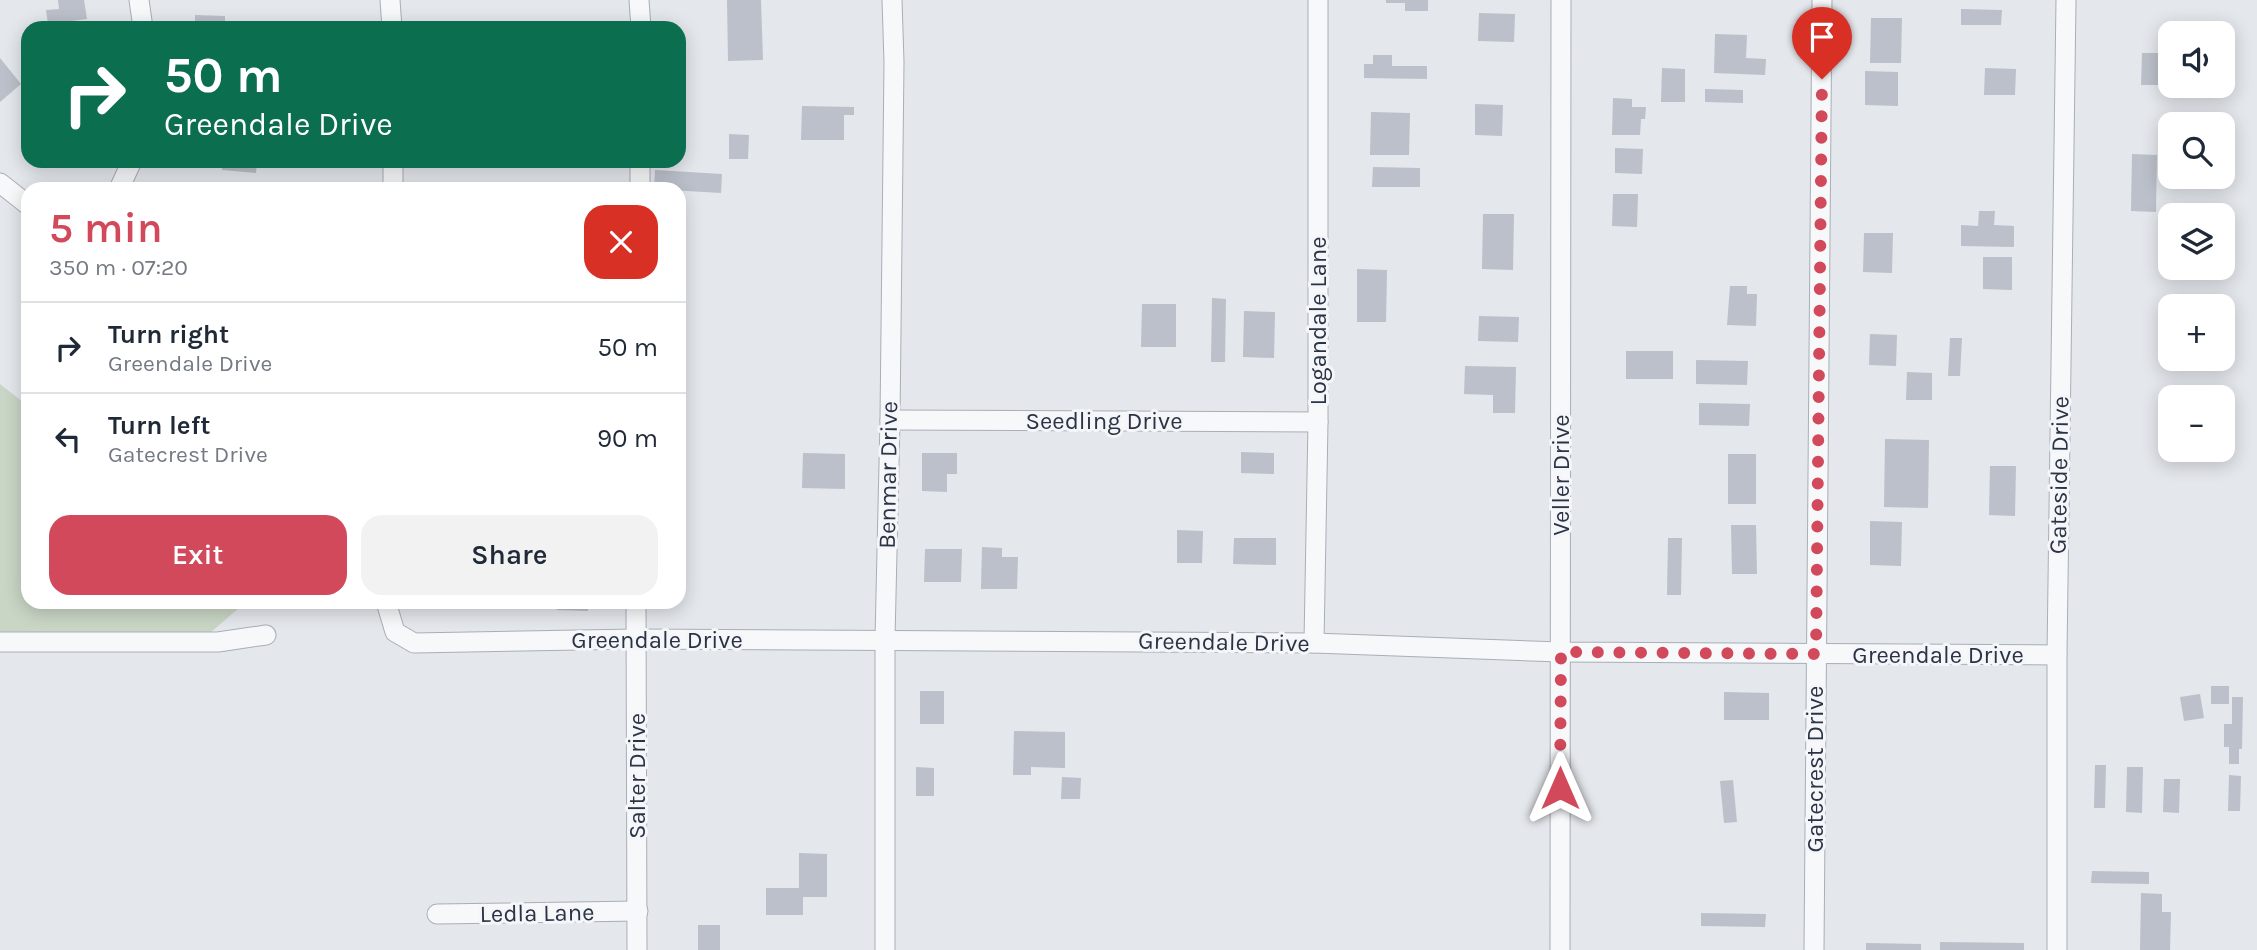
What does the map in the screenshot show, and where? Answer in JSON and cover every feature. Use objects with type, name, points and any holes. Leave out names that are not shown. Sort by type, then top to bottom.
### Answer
[{"type":"street","points":[[139,0],[142,21]]},
{"type":"street","points":[[390,0],[392,21]]},
{"type":"street","points":[[639,0],[640,21]]},
{"type":"street","name":"Benmar Drive","points":[[885,950],[885,639],[894,62],[892,0]]},
{"type":"street","name":"Logandale Lane","points":[[1314,643],[1318,422],[1318,0]]},
{"type":"street","name":"Veller Drive","points":[[1560,950],[1561,0]]},
{"type":"street","name":"Gatecrest Drive","points":[[1814,950],[1822,0]]},
{"type":"street","name":"Gateside Drive","points":[[2057,950],[2057,655],[2066,0]]},
{"type":"street","points":[[0,183],[21,200]]},
{"type":"street","name":"Seedling Drive","points":[[890,420],[1318,422]]},
{"type":"street","name":"Greendale Drive","points":[[389,609],[395,632],[414,643],[636,639],[885,639],[1314,643],[1561,652],[2057,655]]},
{"type":"street","name":"Salter Drive","points":[[636,609],[637,950]]},
{"type":"street","points":[[0,642],[218,642],[266,635]]},
{"type":"street","name":"Ledla Lane","points":[[437,914],[638,911]]},
{"type":"green space","points":[[0,384],[21,400],[21,609],[238,609],[211,632],[0,632]]},
{"type":"building","points":[[58,0],[84,0],[87,19],[48,21],[46,10],[59,9]]},
{"type":"building","points":[[727,0],[761,0],[763,60],[728,61]]},
{"type":"building","points":[[1386,0],[1428,0],[1428,11],[1405,11],[1405,3],[1386,3]]},
{"type":"building","points":[[1961,9],[2002,10],[2001,25],[1961,25]]},
{"type":"building","points":[[1479,13],[1515,14],[1514,42],[1478,41]]},
{"type":"building","points":[[195,15],[225,16],[225,21],[195,21]]},
{"type":"building","points":[[1871,18],[1902,18],[1901,63],[1870,63]]},
{"type":"building","points":[[1715,34],[1747,35],[1746,58],[1766,59],[1765,75],[1714,73]]},
{"type":"building","points":[[2142,53],[2158,53],[2158,85],[2141,85]]},
{"type":"building","points":[[1373,55],[1392,55],[1392,66],[1427,66],[1427,79],[1364,78],[1364,64],[1373,64]]},
{"type":"building","points":[[0,58],[21,84],[0,102]]},
{"type":"building","points":[[1662,68],[1685,69],[1685,102],[1661,102]]},
{"type":"building","points":[[1985,68],[2016,69],[2015,95],[1984,95]]},
{"type":"building","points":[[1865,71],[1898,72],[1898,106],[1865,105]]},
{"type":"building","points":[[1705,89],[1743,90],[1743,103],[1705,102]]},
{"type":"building","points":[[1613,98],[1632,99],[1632,107],[1646,107],[1645,119],[1641,119],[1640,135],[1612,135]]},
{"type":"building","points":[[1475,104],[1503,105],[1502,136],[1475,135]]},
{"type":"building","points":[[802,106],[854,107],[854,115],[844,115],[844,140],[801,140]]},
{"type":"building","points":[[1371,112],[1410,113],[1409,155],[1370,155]]},
{"type":"building","points":[[729,134],[749,135],[748,159],[729,159]]},
{"type":"building","points":[[1615,148],[1643,149],[1642,174],[1615,173]]},
{"type":"building","points":[[2132,154],[2157,155],[2156,212],[2131,211]]},
{"type":"building","points":[[1373,167],[1420,168],[1420,187],[1372,187]]},
{"type":"building","points":[[222,168],[256,168],[256,173]]},
{"type":"building","points":[[655,170],[722,174],[721,193],[686,191],[686,182],[654,182]]},
{"type":"building","points":[[1613,194],[1638,194],[1637,227],[1612,226]]},
{"type":"building","points":[[1979,211],[1995,211],[1994,225],[2014,226],[2014,247],[1961,246],[1961,225],[1978,226]]},
{"type":"building","points":[[1483,214],[1514,214],[1513,270],[1482,269]]},
{"type":"building","points":[[1864,233],[1893,233],[1892,273],[1863,272]]},
{"type":"building","points":[[1983,257],[2012,257],[2012,290],[1983,289]]},
{"type":"building","points":[[1357,269],[1387,270],[1386,322],[1357,322]]},
{"type":"building","points":[[1730,286],[1747,286],[1747,294],[1757,294],[1756,326],[1727,325]]},
{"type":"building","points":[[1212,298],[1226,299],[1225,362],[1211,362]]},
{"type":"building","points":[[1142,304],[1176,304],[1176,347],[1141,347]]},
{"type":"building","points":[[1244,311],[1275,312],[1274,358],[1243,357]]},
{"type":"building","points":[[1479,316],[1519,317],[1518,342],[1478,341]]},
{"type":"building","points":[[1870,334],[1897,335],[1896,366],[1869,365]]},
{"type":"building","points":[[1950,338],[1962,338],[1960,376],[1948,376]]},
{"type":"building","points":[[1626,351],[1673,351],[1673,379],[1626,379]]},
{"type":"building","points":[[1696,360],[1748,361],[1747,385],[1696,384]]},
{"type":"building","points":[[1465,366],[1516,367],[1515,413],[1493,413],[1493,395],[1464,394]]},
{"type":"building","points":[[1907,372],[1932,373],[1932,400],[1906,400]]},
{"type":"building","points":[[1699,403],[1750,404],[1749,426],[1699,425]]},
{"type":"building","points":[[1885,439],[1929,440],[1928,508],[1884,507]]},
{"type":"building","points":[[1241,452],[1274,453],[1274,474],[1241,473]]},
{"type":"building","points":[[803,453],[845,454],[845,489],[802,488]]},
{"type":"building","points":[[922,453],[957,453],[957,474],[947,474],[947,492],[922,491]]},
{"type":"building","points":[[1728,454],[1756,454],[1756,504],[1728,504]]},
{"type":"building","points":[[1990,466],[2016,466],[2015,516],[1989,515]]},
{"type":"building","points":[[1870,521],[1902,522],[1901,566],[1870,565]]},
{"type":"building","points":[[1731,525],[1756,525],[1757,574],[1732,574]]},
{"type":"building","points":[[1177,530],[1203,531],[1202,563],[1177,563]]},
{"type":"building","points":[[1234,538],[1276,538],[1276,565],[1233,564]]},
{"type":"building","points":[[1668,538],[1682,538],[1681,595],[1667,595]]},
{"type":"building","points":[[982,547],[1002,548],[1002,557],[1018,557],[1017,589],[981,589]]},
{"type":"building","points":[[925,549],[962,549],[961,582],[924,582]]},
{"type":"building","points":[[588,609],[588,611],[557,610]]},
{"type":"building","points":[[2211,686],[2229,686],[2229,704],[2211,704]]},
{"type":"building","points":[[920,691],[944,691],[944,724],[920,724]]},
{"type":"building","points":[[1724,692],[1769,693],[1769,720],[1724,720]]},
{"type":"building","points":[[2200,694],[2204,718],[2184,721],[2180,697]]},
{"type":"building","points":[[2232,697],[2243,697],[2242,749],[2239,749],[2239,764],[2229,764],[2229,747],[2224,747],[2224,724],[2232,724]]},
{"type":"building","points":[[1014,731],[1065,732],[1065,768],[1031,767],[1031,775],[1013,775]]},
{"type":"building","points":[[2095,765],[2106,765],[2105,808],[2094,808]]},
{"type":"building","points":[[916,767],[934,768],[934,796],[916,796]]},
{"type":"building","points":[[2127,767],[2143,767],[2142,813],[2126,812]]},
{"type":"building","points":[[2229,775],[2241,776],[2240,811],[2228,811]]},
{"type":"building","points":[[1062,777],[1081,778],[1080,799],[1061,799]]},
{"type":"building","points":[[2164,779],[2180,779],[2179,813],[2163,812]]},
{"type":"building","points":[[1733,780],[1737,822],[1724,823],[1720,781]]},
{"type":"building","points":[[799,853],[827,854],[827,897],[803,897],[803,915],[766,915],[766,888],[799,888]]},
{"type":"building","points":[[2092,871],[2149,872],[2149,884],[2091,883]]},
{"type":"building","points":[[2141,893],[2162,894],[2162,912],[2171,912],[2170,950],[2140,950]]},
{"type":"building","points":[[1701,913],[1766,914],[1765,927],[1701,926]]},
{"type":"building","points":[[698,925],[720,925],[720,950],[698,950]]},
{"type":"building","points":[[1940,942],[2024,943],[2024,950],[1940,950]]},
{"type":"building","points":[[1866,943],[1921,944],[1921,950],[1866,950]]},
{"type":"route","points":[[1560,788],[1561,652],[1816,654],[1822,79]]}]
